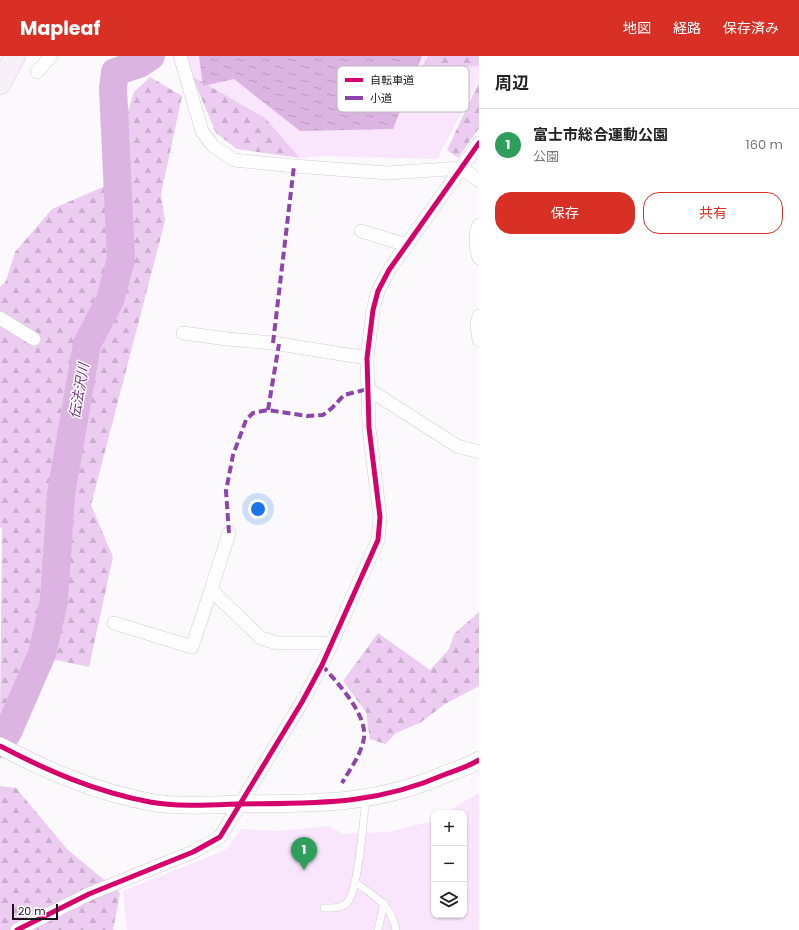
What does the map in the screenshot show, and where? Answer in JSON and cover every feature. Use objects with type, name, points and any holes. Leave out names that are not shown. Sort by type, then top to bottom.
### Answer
[{"type":"main road","points":[[0,84],[15,56]]},
{"type":"street","points":[[37,72],[51,56]]},
{"type":"street","points":[[180,56],[202,131],[213,146],[234,160],[388,173],[462,168],[479,181]]},
{"type":"street","points":[[17,930],[90,894],[193,852],[220,837],[302,702],[378,540],[380,517],[369,428],[367,358],[373,310],[378,291],[389,270],[479,142]]},
{"type":"street","points":[[479,225],[477,229],[476,251],[479,258]]},
{"type":"street","points":[[361,231],[407,245]]},
{"type":"street","points":[[479,316],[477,325],[479,340]]},
{"type":"street","points":[[0,318],[34,338]]},
{"type":"street","points":[[183,333],[273,343],[367,358]]},
{"type":"street","points":[[368,389],[457,446],[479,452]]},
{"type":"street","points":[[114,623],[192,647],[229,532]]},
{"type":"street","points":[[211,590],[261,638],[277,643],[331,643]]},
{"type":"street","points":[[0,746],[33,763],[77,782],[118,795],[152,802],[291,805],[366,799],[418,786],[479,760]]},
{"type":"lane","points":[[324,908],[338,908],[349,900],[355,882],[366,799]]},
{"type":"lane","points":[[355,882],[384,903],[394,919],[396,930]]},
{"type":"lane","points":[[378,930],[384,903]]},
{"type":"shaded area","points":[[187,56],[428,56],[424,66],[337,66],[337,112],[462,112],[437,159],[322,156],[300,158],[265,118],[192,76]]},
{"type":"shaded area","points":[[479,66],[479,80],[469,99],[469,67]]},
{"type":"shaded area","points":[[479,793],[479,930],[127,930],[123,891],[226,850],[241,829],[279,831],[329,826],[343,834],[388,832],[431,821],[431,918],[467,918],[467,810],[450,810]]},
{"type":"green space","points":[[428,56],[479,56],[479,66],[423,66]]},
{"type":"green space","points":[[192,76],[265,118],[300,158],[237,149],[216,133]]},
{"type":"green space","points":[[150,77],[182,96],[161,194],[165,221],[91,505],[113,557],[89,667],[56,660],[30,666],[25,701],[2,720],[0,719],[2,529],[0,527],[0,287],[6,281],[15,252],[52,209],[117,181],[115,151],[134,92]]},
{"type":"green space","points":[[479,82],[479,128],[458,158],[447,150],[465,112],[469,112],[469,103]]},
{"type":"green space","points":[[479,612],[479,686],[445,704],[420,723],[396,733],[385,744],[370,739],[366,712],[343,681],[378,633],[430,670],[449,649],[454,634]]},
{"type":"green space","points":[[0,786],[16,788],[68,850],[120,893],[113,930],[0,930]]},
{"type":"water","points":[[199,56],[422,56],[418,66],[337,66],[337,112],[400,112],[393,129],[300,131],[234,79],[203,86]]},
{"type":"waterway","name":"伝法沢川","points":[[0,744],[8,732],[42,654],[54,601],[61,494],[87,344],[110,300],[121,259],[113,88],[115,72],[139,64],[151,56]]},
{"type":"marked path","points":[[273,343],[294,166]]},
{"type":"marked path","points":[[268,410],[279,344]]},
{"type":"marked path","points":[[229,533],[226,491],[233,455],[246,420],[253,413],[268,410],[307,416],[323,415],[344,395],[368,389]]},
{"type":"marked path","points":[[322,665],[350,699],[361,719],[364,728],[363,744],[355,762],[342,783]]},
{"type":"cycle path","points":[[17,930],[89,894],[193,852],[220,837],[302,702],[322,665],[378,540],[380,517],[369,428],[367,358],[373,310],[378,291],[389,270],[479,143]]},
{"type":"cycle path","points":[[0,746],[54,772],[111,793],[160,804],[182,805],[318,803],[343,801],[393,792],[463,768],[479,760]]},
{"type":"place","name":"富士市総合運動公園","points":[[304,870]]}]
